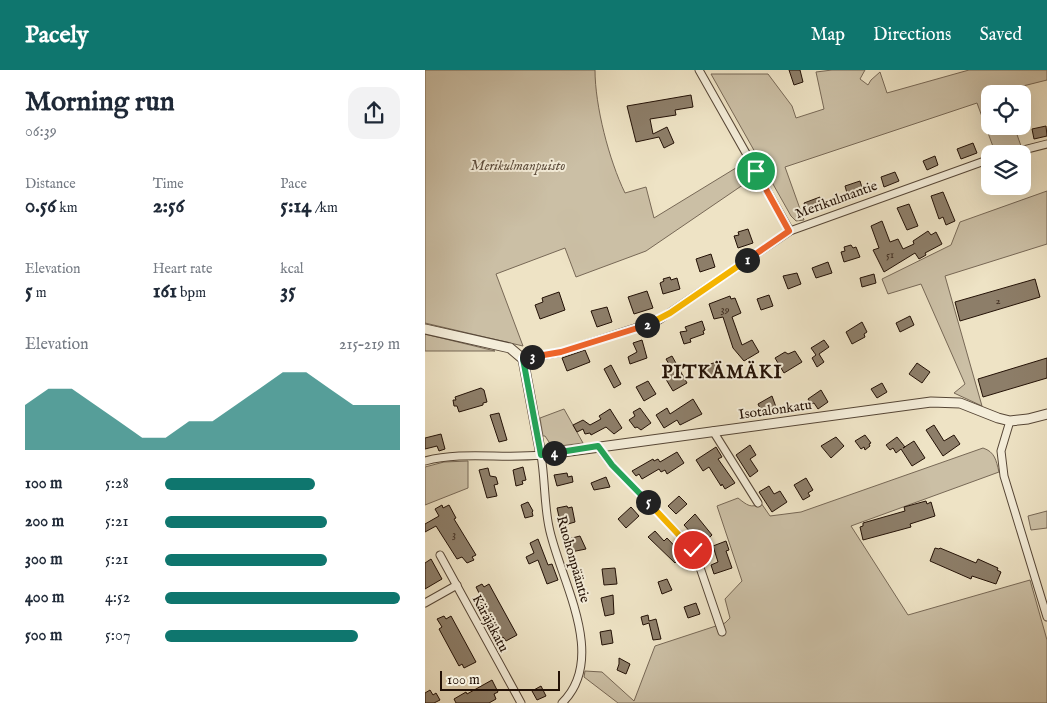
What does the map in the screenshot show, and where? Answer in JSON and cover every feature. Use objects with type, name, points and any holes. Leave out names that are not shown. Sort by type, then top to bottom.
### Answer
[{"type":"street","points":[[699,70],[789,231]]},
{"type":"street","points":[[1031,148],[1047,144]]},
{"type":"street","name":"Merikulmantie","points":[[523,359],[561,352],[659,320],[789,231],[981,162]]},
{"type":"street","points":[[425,328],[510,348],[523,359]]},
{"type":"street","name":"Ruohonpääntie","points":[[523,359],[541,455],[549,528],[571,597],[581,646],[582,659],[578,680],[562,703]]},
{"type":"street","name":"Isotalonkatu","points":[[541,455],[944,401],[960,403],[1010,421]]},
{"type":"street","points":[[1047,414],[1010,421],[1001,451],[1004,476],[1047,617]]},
{"type":"street","points":[[713,431],[757,503]]},
{"type":"street","points":[[598,446],[612,465],[693,550],[722,632]]},
{"type":"street","points":[[425,461],[453,457],[490,458],[541,455]]},
{"type":"street","name":"Käräjäkatu","points":[[440,555],[521,703]]},
{"type":"street","points":[[425,602],[457,585]]},
{"type":"green space","name":"Merikulmanpuisto","points":[[425,70],[595,70],[600,116],[608,149],[619,180],[625,193],[646,187],[654,218],[744,163],[753,178],[646,251],[576,277],[565,248],[496,274],[523,346],[425,323]]},
{"type":"green space","points":[[865,70],[860,79],[868,85],[880,72],[887,93],[969,70],[1047,70],[1047,80],[1027,85],[981,85],[981,114],[977,103],[785,167],[804,220],[796,221],[791,216],[711,74],[768,74],[792,106],[796,118],[824,109],[816,72]]},
{"type":"green space","points":[[989,135],[1017,135],[1021,145],[992,145]]},
{"type":"green space","points":[[1047,191],[1047,244],[945,276],[982,406],[954,393],[965,384],[921,284],[888,294],[882,279],[951,245],[960,222]]},
{"type":"green space","points":[[425,334],[495,351],[425,351]]},
{"type":"green space","points":[[564,409],[583,443],[560,446],[551,445],[543,436],[540,418]]},
{"type":"green space","points":[[983,448],[993,454],[999,472],[851,526],[908,615],[1030,580],[1047,640],[1047,703],[618,703],[584,677],[585,671],[602,672],[634,701],[655,646],[725,623],[730,618],[725,599],[742,581],[717,506],[738,498],[749,505],[754,506],[761,503],[770,516],[801,512]]},
{"type":"green space","points":[[468,461],[468,488],[425,505],[425,467],[444,462]]},
{"type":"green space","points":[[1047,511],[1047,528],[1031,530],[1028,516]]},
{"type":"building","points":[[789,70],[800,70],[803,82],[794,85]]},
{"type":"building","points":[[691,95],[693,107],[675,110],[676,115],[650,119],[653,134],[667,127],[674,143],[664,148],[659,137],[636,142],[627,106]]},
{"type":"building","points":[[1046,126],[1047,136],[1034,139],[1032,129]]},
{"type":"building","points":[[973,143],[977,153],[961,159],[957,149]]},
{"type":"building","points":[[935,156],[938,165],[927,170],[923,161]]},
{"type":"building","points":[[895,172],[899,181],[884,187],[881,177]]},
{"type":"building","points":[[860,181],[864,194],[849,200],[845,186]]},
{"type":"building","points":[[943,192],[955,221],[946,225],[943,217],[939,219],[931,196]]},
{"type":"building","points":[[820,197],[823,208],[808,214],[804,203]]},
{"type":"building","points":[[909,204],[918,226],[907,230],[897,208]]},
{"type":"building","points":[[882,221],[890,242],[898,239],[903,249],[914,244],[913,241],[928,231],[931,235],[936,232],[942,244],[925,253],[926,255],[919,259],[915,253],[884,272],[873,250],[879,248],[871,226]]},
{"type":"building","points":[[748,229],[753,243],[738,248],[734,236],[739,235],[738,232]]},
{"type":"building","points":[[851,245],[853,248],[856,247],[860,257],[844,262],[841,252],[845,251],[844,247]]},
{"type":"building","points":[[711,254],[715,267],[700,272],[696,259]]},
{"type":"building","points":[[828,262],[832,273],[816,278],[812,268]]},
{"type":"building","points":[[797,273],[801,284],[788,289],[783,276]]},
{"type":"building","points":[[874,274],[876,283],[862,287],[860,278]]},
{"type":"building","points":[[670,277],[671,280],[677,278],[680,289],[663,294],[660,283],[664,281],[663,279]]},
{"type":"building","points":[[1035,279],[1040,297],[960,321],[955,302]]},
{"type":"building","points":[[647,291],[653,308],[634,314],[628,297]]},
{"type":"building","points":[[559,292],[565,310],[540,319],[535,305],[543,302],[542,298]]},
{"type":"building","points":[[769,295],[773,306],[761,310],[757,299]]},
{"type":"building","points":[[730,296],[731,299],[735,298],[741,313],[732,317],[742,345],[752,340],[759,352],[744,361],[733,348],[723,317],[714,319],[709,304]]},
{"type":"building","points":[[607,307],[612,322],[597,327],[591,311]]},
{"type":"building","points":[[910,316],[914,325],[900,332],[896,323]]},
{"type":"building","points":[[702,321],[705,330],[703,331],[704,334],[690,339],[691,342],[684,344],[680,332],[687,331],[685,327]]},
{"type":"building","points":[[862,322],[867,332],[864,334],[865,337],[852,344],[846,332]]},
{"type":"building","points":[[642,340],[647,358],[630,364],[628,357],[637,352],[633,343]]},
{"type":"building","points":[[824,340],[829,347],[819,354],[824,362],[817,367],[812,358],[816,355],[811,348]]},
{"type":"building","points":[[585,350],[590,362],[567,371],[562,358]]},
{"type":"building","points":[[795,351],[802,362],[784,373],[775,358],[785,352],[788,354]]},
{"type":"building","points":[[672,356],[687,383],[673,391],[664,376],[673,371],[666,359]]},
{"type":"building","points":[[1047,358],[1047,378],[983,397],[978,379]]},
{"type":"building","points":[[717,362],[720,373],[703,378],[700,367]]},
{"type":"building","points":[[917,363],[930,372],[922,383],[909,374]]},
{"type":"building","points":[[611,365],[621,384],[614,388],[604,369]]},
{"type":"building","points":[[648,381],[656,394],[644,401],[636,387]]},
{"type":"building","points":[[882,383],[887,392],[877,398],[871,389]]},
{"type":"building","points":[[481,388],[484,390],[487,402],[459,412],[457,406],[454,406],[453,400],[456,400],[455,397]]},
{"type":"building","points":[[821,390],[828,402],[818,409],[808,399]]},
{"type":"building","points":[[772,396],[776,407],[763,415],[758,404]]},
{"type":"building","points":[[693,399],[702,414],[680,425],[677,420],[664,428],[656,415],[667,408],[670,414]]},
{"type":"building","points":[[640,408],[651,423],[641,430],[637,427],[635,428],[629,420],[635,416],[633,412]]},
{"type":"building","points":[[610,409],[622,428],[614,434],[606,427],[591,435],[590,433],[585,434],[583,429],[577,432],[573,425],[583,420],[590,425],[601,419],[599,416]]},
{"type":"building","points":[[499,413],[507,440],[499,442],[490,415]]},
{"type":"building","points":[[934,425],[944,441],[954,435],[960,444],[943,456],[926,430]]},
{"type":"building","points":[[441,434],[445,449],[439,451],[437,446],[425,449],[425,438]]},
{"type":"building","points":[[865,435],[871,443],[865,450],[864,447],[861,449],[855,441]]},
{"type":"building","points":[[836,437],[844,446],[831,458],[821,446]]},
{"type":"building","points":[[897,437],[905,447],[914,441],[925,458],[912,466],[901,449],[896,453],[893,448],[890,450],[886,445]]},
{"type":"building","points":[[750,445],[756,455],[750,459],[758,471],[750,477],[736,455]]},
{"type":"building","points":[[716,447],[722,457],[718,459],[735,483],[725,489],[709,467],[703,471],[696,460]]},
{"type":"building","points":[[677,452],[684,463],[667,474],[665,470],[661,472],[659,469],[642,479],[639,474],[636,476],[632,471],[653,459],[654,461],[658,459],[660,462]]},
{"type":"building","points":[[523,467],[526,480],[522,481],[523,484],[516,486],[513,470]]},
{"type":"building","points":[[488,468],[490,476],[496,477],[498,484],[494,485],[497,496],[487,498],[479,470]]},
{"type":"building","points":[[567,473],[568,477],[572,476],[573,482],[557,486],[554,475]]},
{"type":"building","points":[[606,477],[610,487],[594,490],[591,483]]},
{"type":"building","points":[[806,478],[813,490],[808,493],[810,496],[803,500],[794,485]]},
{"type":"building","points":[[769,486],[774,494],[780,491],[787,502],[772,512],[759,492]]},
{"type":"building","points":[[679,496],[687,504],[676,514],[668,506]]},
{"type":"building","points":[[926,501],[927,504],[931,502],[935,516],[910,524],[911,527],[863,540],[860,527],[863,526],[863,523],[905,511],[904,507]]},
{"type":"building","points":[[528,502],[533,511],[533,516],[525,518],[521,505]]},
{"type":"building","points":[[442,505],[443,508],[449,505],[456,518],[454,519],[476,555],[472,557],[474,560],[467,563],[462,557],[457,559],[436,526],[425,532],[425,524],[439,516],[435,509]]},
{"type":"building","points":[[567,506],[568,508],[572,507],[575,522],[561,526],[557,508]]},
{"type":"building","points":[[631,507],[639,516],[626,528],[618,519]]},
{"type":"building","points":[[695,514],[712,535],[702,545],[684,525]]},
{"type":"building","points":[[655,531],[664,541],[667,538],[683,555],[675,563],[648,537]]},
{"type":"building","points":[[580,536],[586,549],[571,552],[568,539]]},
{"type":"building","points":[[538,539],[548,565],[552,564],[558,580],[547,584],[538,560],[529,564],[526,557],[534,553],[530,543]]},
{"type":"building","points":[[726,541],[729,550],[726,551],[732,568],[714,574],[711,565],[718,562],[713,546]]},
{"type":"building","points":[[935,548],[940,548],[976,563],[978,559],[998,568],[997,570],[1001,572],[996,584],[972,576],[971,579],[930,561]]},
{"type":"building","points":[[431,559],[442,579],[425,589],[425,563]]},
{"type":"building","points":[[615,568],[617,584],[604,585],[602,569]]},
{"type":"building","points":[[667,579],[672,590],[662,594],[658,582]]},
{"type":"building","points":[[482,584],[484,587],[489,584],[517,635],[506,641],[503,637],[499,640],[477,597],[480,595],[476,587]]},
{"type":"building","points":[[613,595],[614,614],[605,616],[601,598]]},
{"type":"building","points":[[696,603],[700,614],[688,618],[684,607]]},
{"type":"building","points":[[648,615],[649,621],[656,619],[661,639],[653,640],[649,623],[643,625],[641,617]]},
{"type":"building","points":[[444,616],[446,619],[451,616],[476,662],[464,668],[462,664],[459,666],[439,629],[442,627],[437,619]]},
{"type":"building","points":[[611,630],[613,643],[602,645],[600,632]]},
{"type":"building","points":[[619,658],[630,664],[626,674],[617,670]]},
{"type":"building","points":[[492,680],[498,692],[494,694],[496,699],[489,703],[456,703],[454,699]]},
{"type":"building","points":[[541,686],[546,696],[537,700],[532,691]]},
{"type":"building","points":[[430,690],[433,695],[436,693],[440,700],[434,703],[425,703],[425,693]]},
{"type":"district","name":"PITKÄMÄKI","points":[[722,371]]},
{"type":"route","points":[[693,550],[612,465],[598,446],[541,455],[523,359],[561,352],[659,320],[789,231],[756,171]]}]
